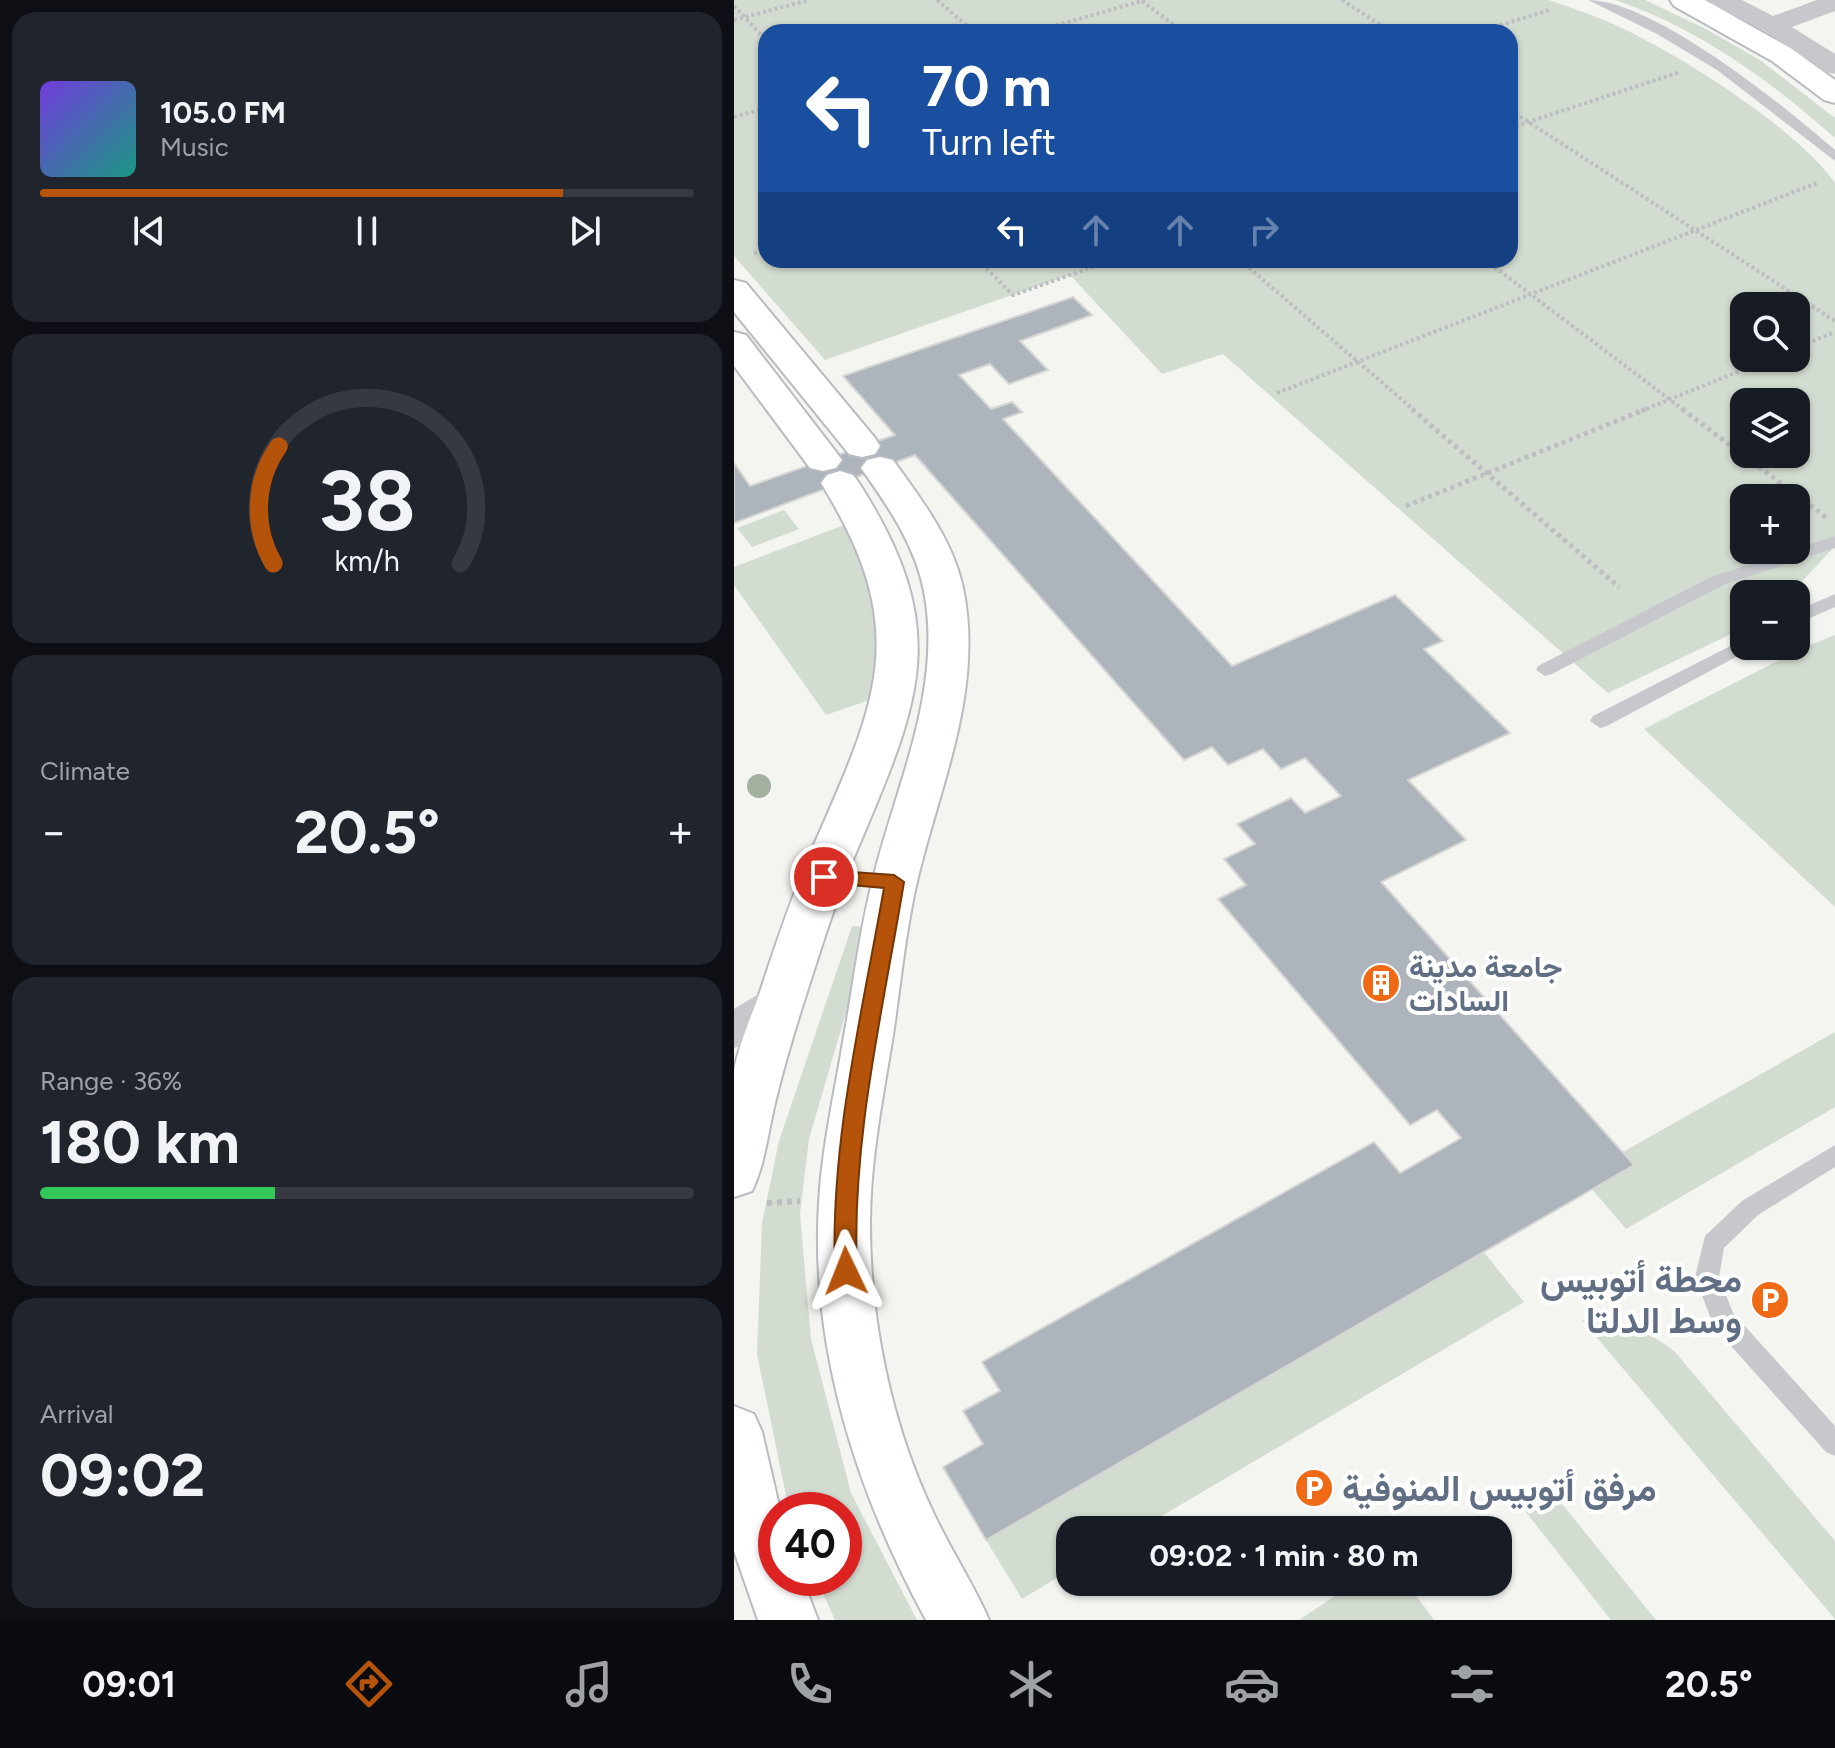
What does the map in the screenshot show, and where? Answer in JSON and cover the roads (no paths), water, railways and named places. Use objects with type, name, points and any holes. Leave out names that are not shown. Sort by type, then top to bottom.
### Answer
[{"type":"street","points":[[1684,0],[1782,55],[1835,94]]},
{"type":"street","points":[[1722,0],[1772,25],[1835,66]]},
{"type":"street","points":[[1772,25],[1835,2]]},
{"type":"street","points":[[734,290],[851,464],[866,522],[880,552],[897,618],[894,691],[884,730],[824,877],[782,1001],[741,1100],[750,1190]]},
{"type":"street","points":[[734,342],[851,464],[908,504],[925,534],[947,601],[950,663],[944,707],[894,882],[848,1157],[845,1197],[847,1295],[857,1367],[876,1442],[902,1513],[959,1620]]},
{"type":"street","points":[[824,877],[894,882]]},
{"type":"street","points":[[734,1031],[782,1001]]},
{"type":"street","points":[[734,1432],[740,1469],[762,1552],[788,1620]]},
{"type":"lane","points":[[1594,0],[1706,56],[1753,86],[1835,157]]},
{"type":"lane","points":[[1545,670],[1717,581],[1835,542]]},
{"type":"lane","points":[[1810,612],[1835,600]]},
{"type":"lane","points":[[1600,721],[1730,652]]},
{"type":"lane","points":[[1835,1155],[1750,1208],[1713,1243],[1707,1277],[1723,1319],[1835,1444]]},
{"type":"place","name":"جامعة مدينة السادات","points":[[1381,983]]},
{"type":"place","name":"محطة أتوبيس وسط الدلتا","points":[[1770,1300]]},
{"type":"place","name":"مرفق أتوبيس المنوفية","points":[[1314,1488]]}]
